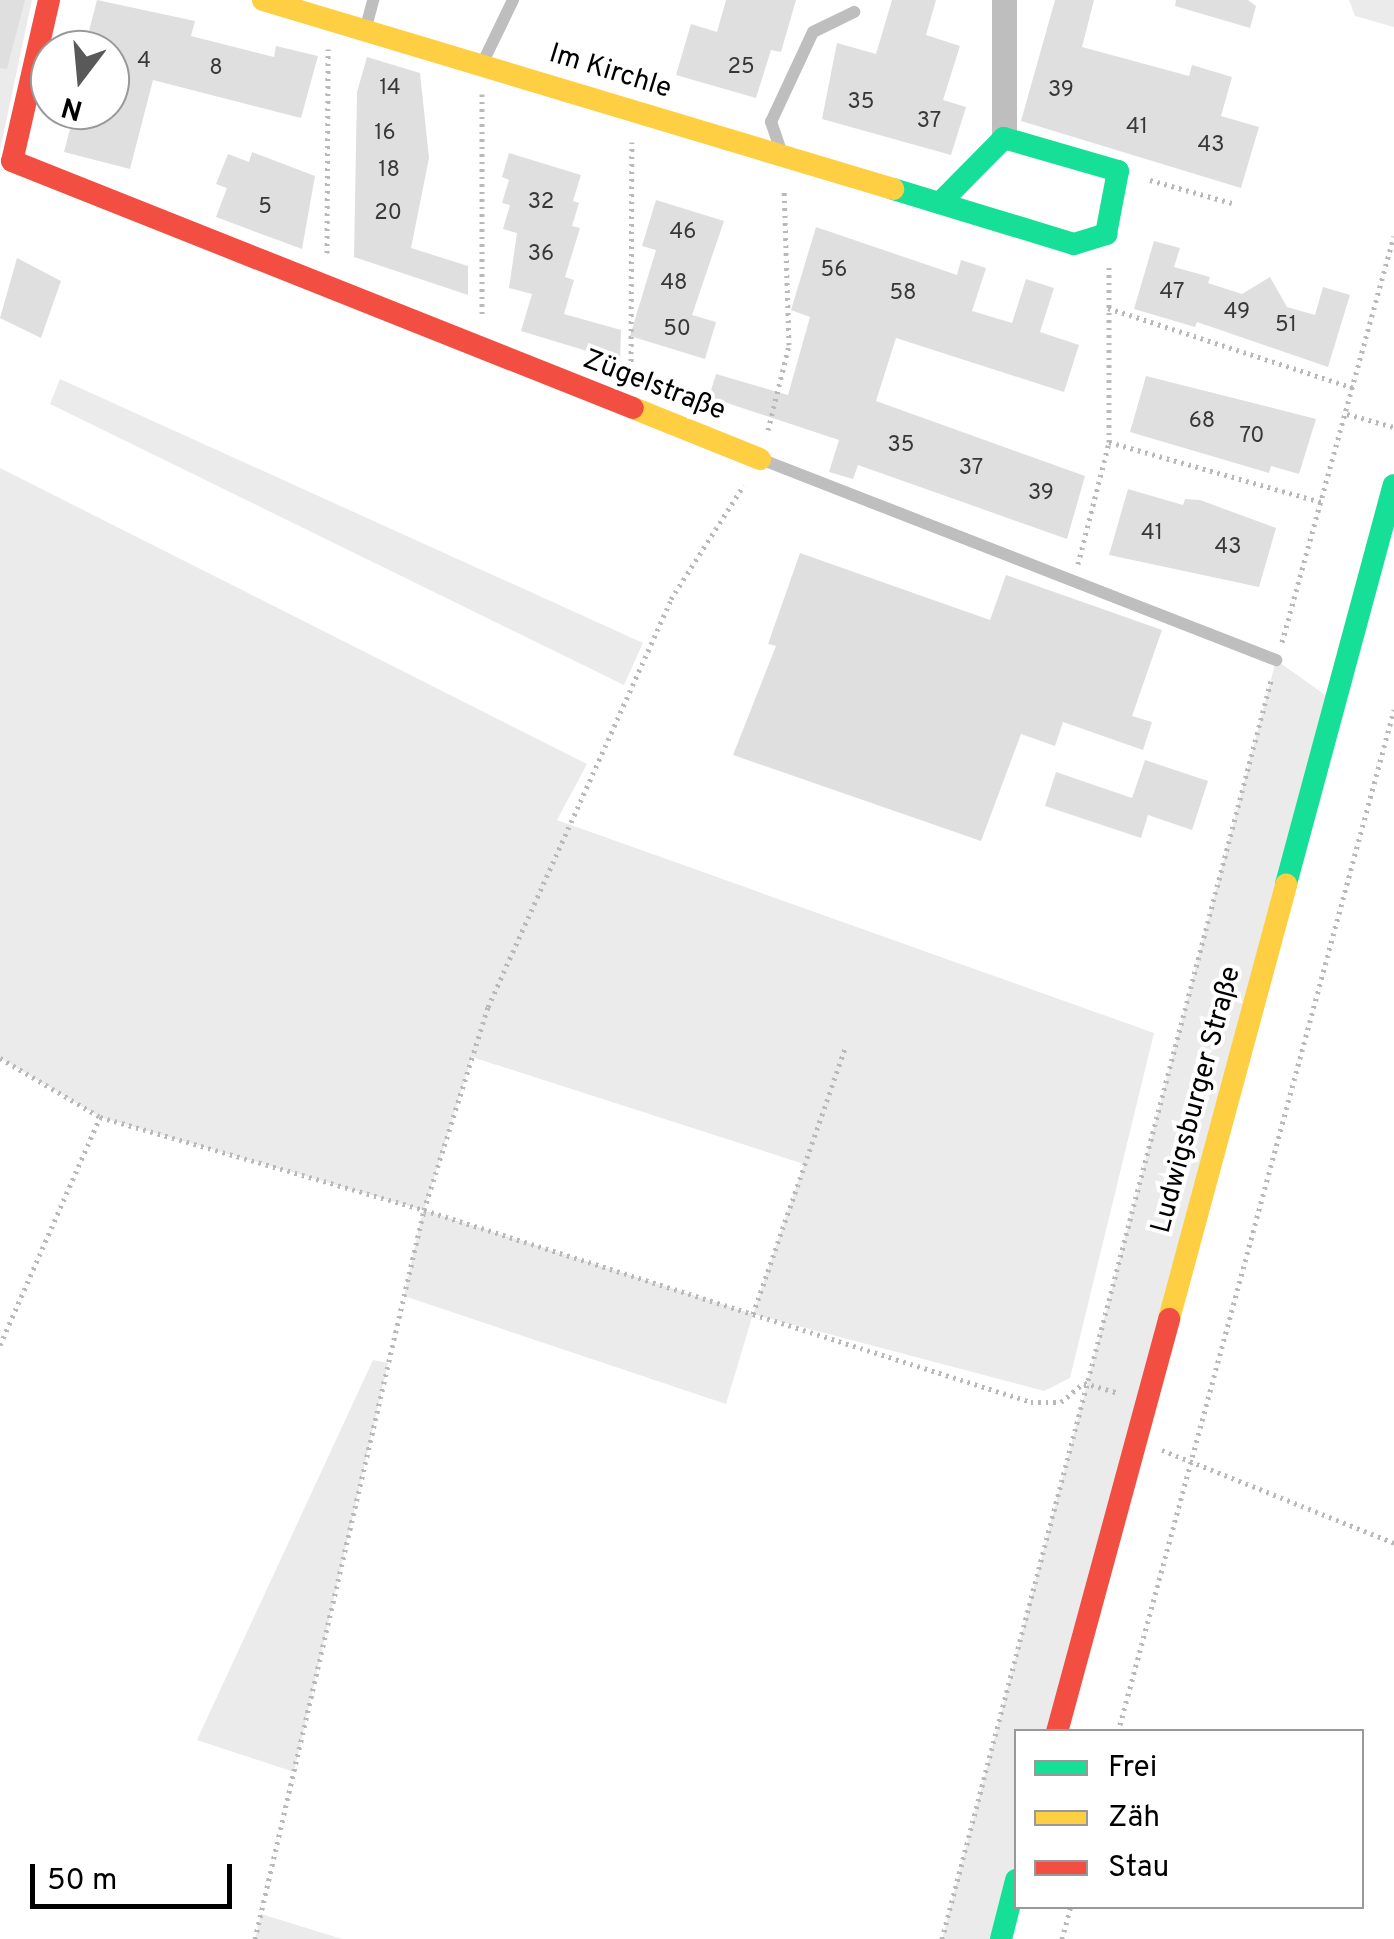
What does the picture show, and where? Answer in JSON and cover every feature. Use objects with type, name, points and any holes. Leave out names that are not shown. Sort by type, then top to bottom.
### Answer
[{"type":"street","name":"Zügelstraße","points":[[49,0],[12,160],[482,351],[760,458]]},
{"type":"street","name":"Im Kirchle","points":[[263,0],[1074,244],[1090,240]]},
{"type":"street","points":[[940,203],[1004,138],[1004,0]]},
{"type":"street","points":[[1004,138],[1118,171],[1120,188],[1106,234],[1090,240]]},
{"type":"street","name":"Ludwigsburger Straße","points":[[1058,1729],[1394,485]]},
{"type":"street","points":[[1000,1939],[1014,1887]]},
{"type":"lane","points":[[365,29],[374,0]]},
{"type":"lane","points":[[482,64],[513,0]]},
{"type":"lane","points":[[782,155],[771,122],[813,32],[854,12]]},
{"type":"lane","name":"Zügelstraße","points":[[760,458],[1276,660]]},
{"type":"path","points":[[327,286],[328,18]]},
{"type":"path","points":[[482,64],[482,351]]},
{"type":"path","points":[[631,410],[632,110]]},
{"type":"path","points":[[256,1939],[424,1210],[488,1007],[671,599],[760,458],[789,345],[782,155]]},
{"type":"path","points":[[1118,171],[1232,202]]},
{"type":"path","points":[[942,1939],[1084,1382],[1276,660],[1324,503],[1394,236]]},
{"type":"path","points":[[1074,582],[1108,442],[1109,263],[1090,240]]},
{"type":"path","points":[[1108,308],[1354,388]]},
{"type":"path","points":[[1347,414],[1394,428]]},
{"type":"path","points":[[1108,442],[1324,503]]},
{"type":"path","points":[[1119,1729],[1394,710]]},
{"type":"path","points":[[753,1314],[846,1048]]},
{"type":"path","points":[[0,1058],[100,1117],[424,1210],[1031,1402],[1061,1402],[1084,1382]]},
{"type":"path","points":[[0,1345],[100,1117]]},
{"type":"path","points":[[1084,1382],[1146,1400]]},
{"type":"path","points":[[1135,1440],[1394,1544]]},
{"type":"path","points":[[1062,1939],[1070,1909]]},
{"type":"shaded area","points":[[0,0],[32,0],[0,150]]},
{"type":"shaded area","points":[[1349,0],[1394,0],[1394,27],[1355,16]]},
{"type":"shaded area","points":[[60,379],[643,643],[624,685],[50,404]]},
{"type":"shaded area","points":[[0,468],[587,764],[557,820],[1154,1033],[1070,1378],[1044,1391],[753,1314],[726,1404],[404,1296],[423,1210],[100,1117],[0,1058]],"holes":[[[472,1057],[804,1164],[753,1314],[424,1210]]]},
{"type":"shaded area","points":[[1276,660],[1335,702],[1058,1729],[1014,1729],[1014,1888],[1001,1939],[942,1939]]},
{"type":"shaded area","points":[[373,1360],[388,1363],[294,1772],[197,1740]]},
{"type":"shaded area","points":[[261,1914],[342,1939],[255,1939]]},
{"type":"building","points":[[0,0],[25,0],[7,69],[0,68]]},
{"type":"building","points":[[97,0],[195,21],[191,36],[274,57],[276,46],[318,56],[301,118],[153,80],[130,169],[64,152],[70,130],[130,130],[130,30],[89,30]]},
{"type":"building","points":[[726,0],[796,0],[781,52],[771,50],[756,98],[676,75],[691,24],[717,32]]},
{"type":"building","points":[[892,0],[936,0],[926,35],[960,46],[943,100],[966,107],[951,155],[822,119],[837,43],[876,54]]},
{"type":"building","points":[[1055,0],[1094,0],[1082,47],[1189,76],[1192,65],[1232,77],[1221,116],[1259,127],[1241,188],[1021,121]]},
{"type":"building","points":[[1176,0],[1248,0],[1256,6],[1250,28],[1175,6]]},
{"type":"building","points":[[367,57],[420,73],[429,158],[411,248],[468,266],[468,295],[354,257],[357,92]]},
{"type":"building","points":[[252,152],[315,176],[302,249],[216,217],[227,188],[216,184],[228,154],[249,162]]},
{"type":"building","points":[[509,153],[581,175],[573,201],[579,203],[572,226],[580,228],[565,277],[574,280],[564,314],[621,330],[620,361],[521,331],[532,294],[509,288],[517,233],[503,229],[510,205],[502,203],[509,180],[502,177]]},
{"type":"building","points":[[656,200],[724,221],[692,315],[716,322],[705,359],[630,336],[656,250],[642,246]]},
{"type":"building","points":[[816,227],[957,275],[961,260],[986,268],[972,311],[1012,323],[1026,279],[1054,288],[1040,332],[1079,345],[1064,392],[896,338],[876,401],[1085,476],[1067,539],[858,465],[853,479],[829,472],[839,440],[709,397],[716,374],[788,395],[810,317],[791,310]]},
{"type":"building","points":[[1154,241],[1180,248],[1174,267],[1210,277],[1208,283],[1242,294],[1270,277],[1287,307],[1315,315],[1323,287],[1350,295],[1328,367],[1197,322],[1195,327],[1134,309]]},
{"type":"building","points":[[17,258],[61,281],[41,338],[0,318]]},
{"type":"building","points":[[1146,376],[1316,419],[1299,474],[1271,466],[1269,473],[1130,432]]},
{"type":"building","points":[[1128,489],[1183,505],[1185,499],[1200,500],[1276,528],[1259,587],[1109,555]]},
{"type":"building","points":[[800,553],[990,620],[1006,575],[1162,630],[1132,716],[1152,722],[1143,750],[1063,722],[1055,746],[1021,734],[981,841],[733,755],[776,646],[768,644]]},
{"type":"building","points":[[1145,760],[1208,781],[1192,830],[1148,815],[1141,838],[1045,806],[1056,772],[1132,798]]},
{"type":"traffic: fast","points":[[893,189],[1074,244],[1106,234],[1118,171],[1004,138],[940,203]]},
{"type":"traffic: fast","points":[[1286,884],[1394,485]]},
{"type":"traffic: fast","points":[[1001,1939],[1014,1888]]},
{"type":"traffic: slow","points":[[263,0],[893,189]]},
{"type":"traffic: slow","points":[[633,408],[760,459]]},
{"type":"traffic: slow","points":[[1169,1319],[1286,884]]},
{"type":"traffic: jam","points":[[49,0],[12,161],[633,408]]},
{"type":"traffic: jam","points":[[1058,1729],[1169,1319]]}]
